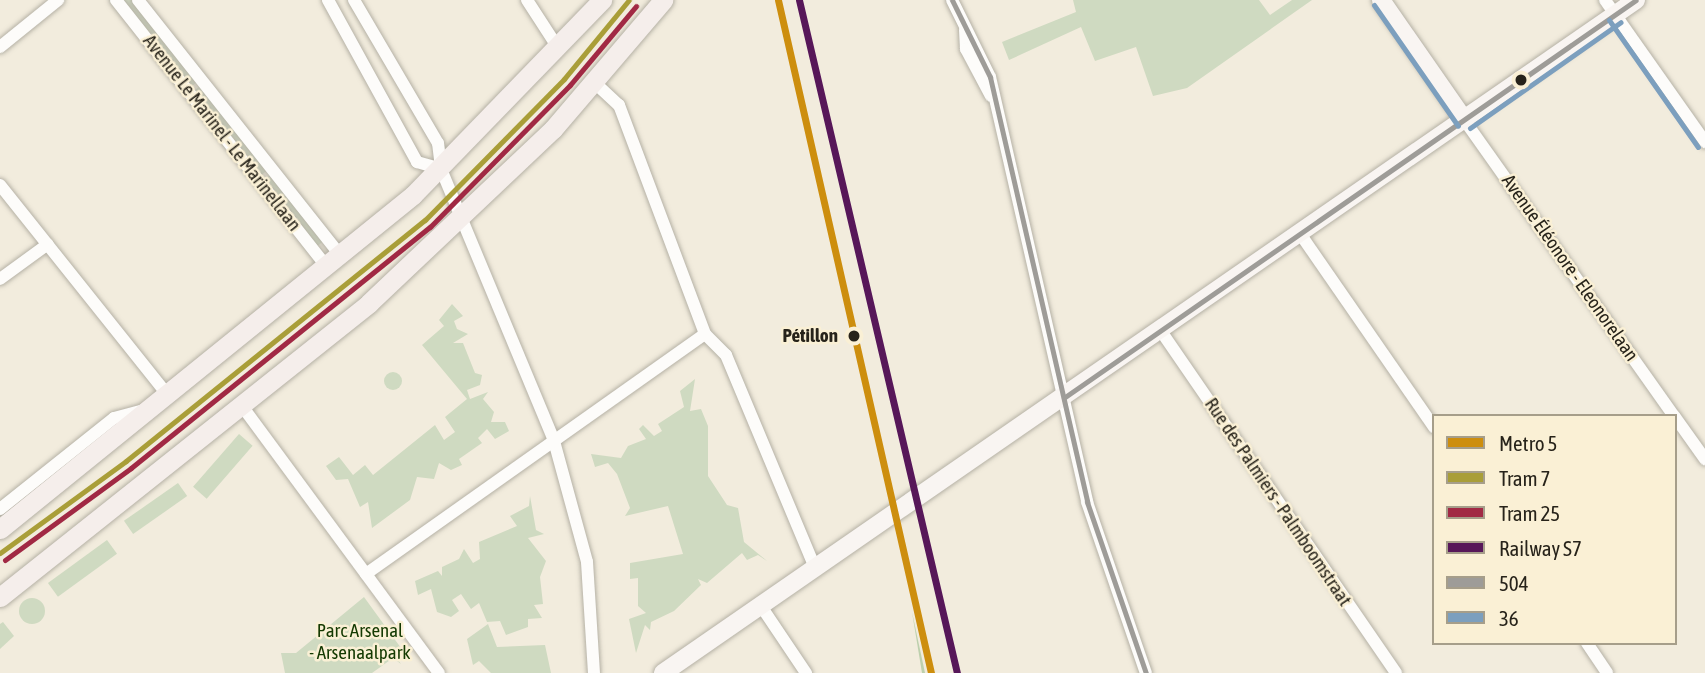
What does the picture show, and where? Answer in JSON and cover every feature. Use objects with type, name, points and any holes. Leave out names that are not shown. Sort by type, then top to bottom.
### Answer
[{"type":"main road","points":[[0,529],[162,403],[441,169],[602,0]]},
{"type":"main road","points":[[0,597],[242,406],[461,219],[595,83],[663,0]]},
{"type":"street","points":[[0,47],[58,0]]},
{"type":"street","name":"Avenue Le Marinel - Le Marinellaan","points":[[116,0],[334,261]]},
{"type":"street","name":"Avenue Le Marinel - Le Marinellaan","points":[[138,0],[334,261]]},
{"type":"street","points":[[328,0],[418,162],[441,169]]},
{"type":"street","points":[[354,0],[438,143],[441,169],[554,441],[587,562],[595,672]]},
{"type":"street","points":[[527,0],[558,48]]},
{"type":"street","points":[[952,0],[990,77],[991,96],[1065,397],[1087,502],[1146,673]]},
{"type":"street","points":[[1381,0],[1465,121]]},
{"type":"street","points":[[663,673],[948,474],[1065,397],[1465,121],[1610,7],[1636,0]]},
{"type":"street","points":[[1610,7],[1705,142]]},
{"type":"street","points":[[353,46],[373,34]]},
{"type":"street","points":[[595,83],[618,105],[705,334],[726,355],[816,568]]},
{"type":"street","name":"Avenue Éléonore - Eleonorelaan","points":[[1465,121],[1674,414]]},
{"type":"street","points":[[0,185],[47,244],[162,403],[114,418],[0,509]]},
{"type":"street","points":[[1301,235],[1432,424]]},
{"type":"street","points":[[0,279],[47,244]]},
{"type":"street","name":"Rue des Palmiers - Palmboomstraat","points":[[1161,331],[1396,673]]},
{"type":"street","points":[[366,574],[705,334]]},
{"type":"street","points":[[242,406],[439,673]]},
{"type":"street","name":"Avenue Éléonore - Eleonorelaan","points":[[1677,419],[1705,459]]},
{"type":"street","points":[[0,538],[29,507]]},
{"type":"street","points":[[761,606],[806,673]]},
{"type":"street","points":[[1588,645],[1607,673]]},
{"type":"green space","points":[[122,0],[132,0],[197,82],[192,86]]},
{"type":"green space","points":[[1073,0],[1259,0],[1270,15],[1292,0],[1312,0],[1187,88],[1153,96],[1136,47],[1095,61],[1081,27],[1009,60],[1002,42],[1076,12]]},
{"type":"green space","points":[[200,86],[266,171],[262,175],[195,90]]},
{"type":"green space","points":[[270,175],[322,242],[318,246],[265,179]]},
{"type":"green space","points":[[452,304],[463,316],[454,321],[457,329],[468,334],[453,343],[463,343],[475,373],[482,375],[480,385],[467,390],[470,399],[488,392],[483,399],[494,412],[491,422],[505,422],[509,431],[495,439],[487,429],[478,438],[482,443],[459,459],[462,465],[451,470],[439,463],[434,479],[417,477],[410,500],[372,528],[368,502],[360,507],[348,479],[336,480],[326,466],[339,457],[353,475],[365,465],[373,475],[435,425],[444,440],[455,432],[445,417],[467,399],[422,345],[444,326],[439,320]]},
{"type":"green space","points":[[389,372],[397,372],[402,381],[400,388],[389,390],[384,385],[384,377]]},
{"type":"green space","points":[[695,379],[690,411],[701,409],[708,426],[708,476],[727,505],[738,508],[744,542],[767,561],[758,555],[747,560],[742,553],[707,583],[698,579],[701,585],[674,611],[651,622],[650,630],[645,625],[636,653],[629,619],[646,613],[638,606],[638,578],[630,579],[630,563],[683,554],[668,506],[625,516],[630,508],[617,474],[608,463],[595,467],[591,454],[621,458],[628,446],[646,439],[639,429],[643,425],[654,436],[662,431],[658,424],[684,407],[680,391]]},
{"type":"green space","points":[[239,434],[253,446],[207,499],[193,487]]},
{"type":"green space","points":[[178,483],[187,496],[133,534],[124,521]]},
{"type":"green space","points":[[530,496],[536,530],[544,534],[528,538],[546,561],[540,577],[543,604],[534,605],[542,618],[528,619],[528,627],[506,635],[500,621],[487,622],[479,603],[471,609],[461,594],[452,600],[459,611],[451,617],[437,612],[431,589],[418,595],[415,581],[438,571],[442,576],[442,567],[459,559],[464,549],[473,563],[480,559],[479,542],[517,526],[510,516],[529,506]]},
{"type":"green space","points":[[107,540],[117,554],[58,597],[48,583]]},
{"type":"green space","name":"Parc Arsenal - Arsenaalpark","points":[[364,597],[401,648],[394,654],[401,664],[393,658],[372,673],[285,673],[281,653],[296,653]]},
{"type":"green space","points":[[32,598],[41,602],[45,611],[41,620],[32,624],[23,620],[19,611],[23,602]]},
{"type":"green space","points":[[912,612],[925,673],[922,673]]},
{"type":"green space","points":[[3,622],[14,636],[0,649],[0,624]]},
{"type":"green space","points":[[488,624],[497,647],[545,645],[551,673],[491,673],[479,661],[473,665],[467,639]]},
{"type":"metro line","name":"5","points":[[778,0],[931,673]]},
{"type":"tram line","name":"7","points":[[0,553],[126,461],[425,220],[564,79],[629,0]]},
{"type":"tram line","name":"25","points":[[5,560],[131,468],[430,227],[570,85],[636,6]]},
{"type":"rail line","name":"S7","points":[[799,0],[957,673]]},
{"type":"transit line","name":"504","points":[[952,0],[990,77],[1087,502],[1146,673]]},
{"type":"transit line","name":"504","points":[[1065,397],[1636,0]]},
{"type":"transit line","name":"36","points":[[1374,5],[1458,126]]},
{"type":"transit line","name":"36","points":[[1609,20],[1698,147]]},
{"type":"transit line","name":"36","points":[[1470,128],[1621,22]]},
{"type":"place","name":"Pétillon","points":[[854,336]]}]
